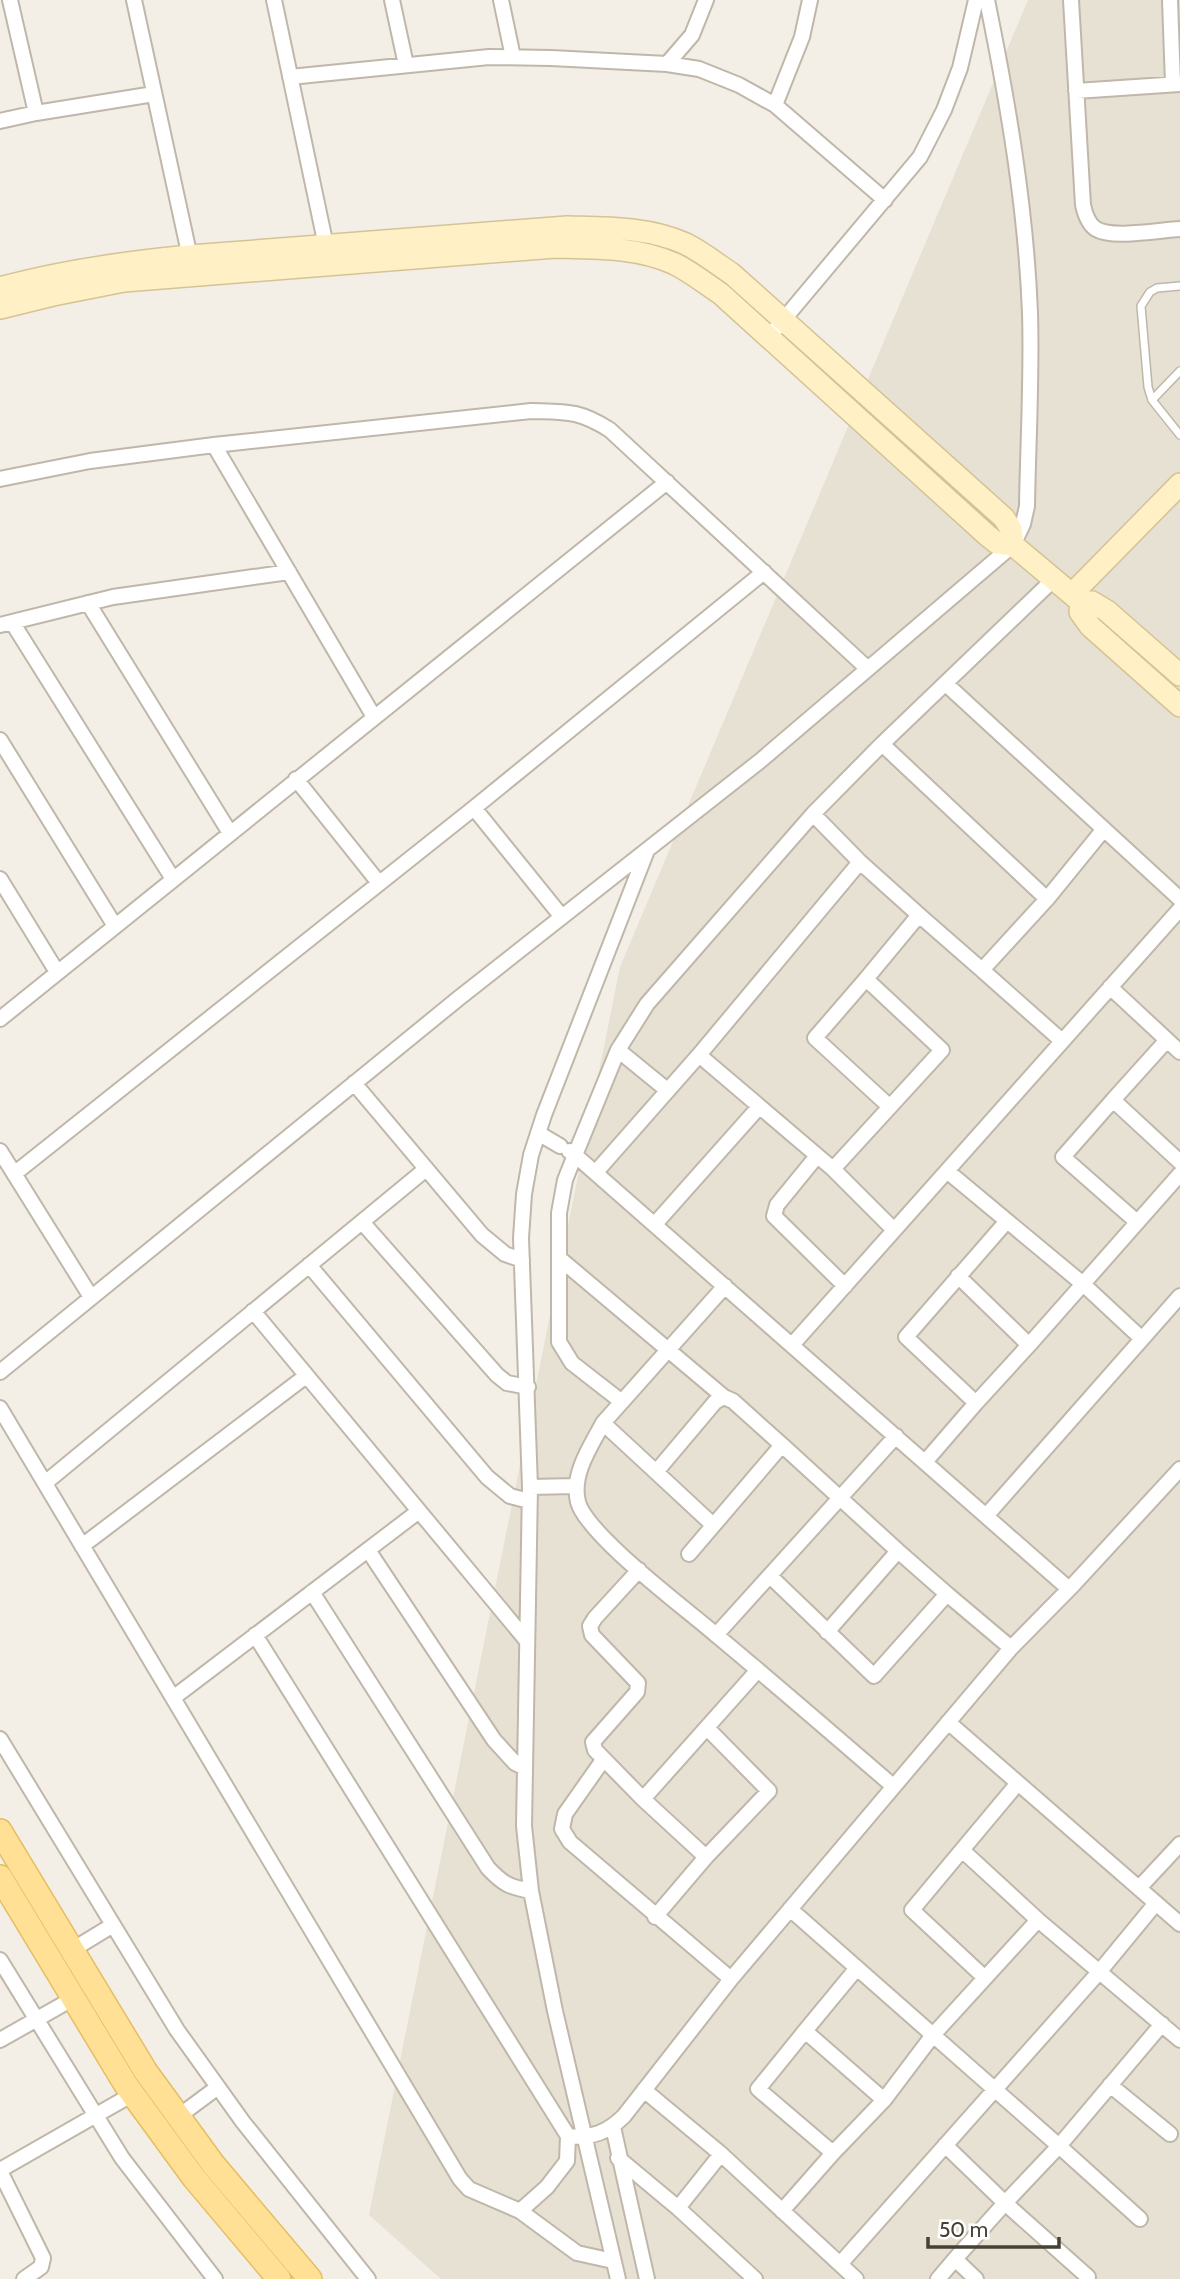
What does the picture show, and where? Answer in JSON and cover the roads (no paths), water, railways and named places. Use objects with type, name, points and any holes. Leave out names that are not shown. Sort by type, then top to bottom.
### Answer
[{"type":"main road","points":[[0,1831],[146,2072],[213,2164],[310,2279]]},
{"type":"main road","points":[[1,1882],[133,2094],[194,2178],[279,2279]]},
{"type":"main road","points":[[258,2254],[276,2240]]},
{"type":"street","points":[[10,0],[36,113]]},
{"type":"street","points":[[134,0],[191,266]]},
{"type":"street","points":[[274,0],[326,246]]},
{"type":"street","points":[[392,0],[406,65]]},
{"type":"street","points":[[501,0],[513,57]]},
{"type":"street","points":[[667,64],[692,35],[706,0]]},
{"type":"street","points":[[775,105],[802,37],[810,0]]},
{"type":"street","points":[[769,337],[920,157],[944,110],[960,68],[976,0]]},
{"type":"street","points":[[0,1372],[354,1083],[770,753],[1013,545],[1023,524],[1027,506],[1030,314],[1022,207],[1003,81],[986,0]]},
{"type":"street","points":[[1071,0],[1083,205],[1087,219],[1095,229],[1108,233],[1180,229]]},
{"type":"street","points":[[1076,91],[1177,84],[1170,0]]},
{"type":"street","points":[[290,77],[489,57],[667,64],[699,69],[740,85],[775,105],[885,200]]},
{"type":"street","points":[[0,121],[155,94]]},
{"type":"street","points":[[0,308],[191,266],[326,246],[566,227],[619,228],[644,232],[686,244],[732,274],[1004,518],[1011,529],[1013,545]]},
{"type":"street","points":[[0,288],[46,275],[135,261],[191,266],[555,247],[608,248],[645,254],[675,264],[722,294],[988,536],[996,542],[1013,545],[1076,598],[1093,602],[1107,611],[1180,676]]},
{"type":"street","points":[[0,479],[90,461],[214,445],[531,411],[589,416],[610,430],[868,670]]},
{"type":"street","points":[[214,445],[374,717]]},
{"type":"street","points":[[0,1019],[667,482]]},
{"type":"street","points":[[1076,598],[1177,493]]},
{"type":"street","points":[[173,879],[6,623],[88,603],[289,572]]},
{"type":"street","points":[[14,1174],[474,808],[764,572]]},
{"type":"street","points":[[622,1402],[572,1363],[559,1342],[560,1196],[568,1151],[618,1049],[647,1004],[813,814],[1054,579]]},
{"type":"street","points":[[1076,598],[1080,612],[1090,626],[1180,706]]},
{"type":"street","points":[[88,603],[230,833]]},
{"type":"street","points":[[792,1345],[1179,909],[1104,829],[946,684]]},
{"type":"street","points":[[0,740],[115,926]]},
{"type":"street","points":[[882,744],[1047,899]]},
{"type":"street","points":[[296,779],[379,883]]},
{"type":"street","points":[[474,808],[562,917]]},
{"type":"street","points":[[813,814],[860,862],[1062,1041]]},
{"type":"street","points":[[982,970],[1047,899],[1104,829]]},
{"type":"street","points":[[618,2279],[576,2137],[531,1891],[524,1826],[529,1494],[528,1387],[522,1261],[524,1194],[531,1155],[647,851]]},
{"type":"street","points":[[596,1172],[860,862]]},
{"type":"street","points":[[0,879],[57,972]]},
{"type":"street","points":[[890,1107],[815,1038],[919,915]]},
{"type":"street","points":[[833,1169],[942,1050],[866,979]]},
{"type":"street","points":[[1110,987],[1180,1052]]},
{"type":"street","points":[[1137,1223],[1063,1157],[1167,1040]]},
{"type":"street","points":[[618,1049],[667,1090]]},
{"type":"street","points":[[698,1055],[833,1169],[894,1230]]},
{"type":"street","points":[[354,1083],[493,1245],[522,1261]]},
{"type":"street","points":[[1113,1100],[1180,1162]]},
{"type":"street","points":[[655,1224],[759,1107]]},
{"type":"street","points":[[538,1133],[596,1172],[1069,1589]]},
{"type":"street","points":[[0,1151],[91,1297]]},
{"type":"street","points":[[817,1156],[777,1205],[774,1216],[845,1286]]},
{"type":"street","points":[[45,1483],[426,1169]]},
{"type":"street","points":[[947,1171],[1083,1283],[1141,1338]]},
{"type":"street","points":[[926,1462],[975,1403],[1180,1174]]},
{"type":"street","points":[[975,1403],[906,1337],[1007,1221]]},
{"type":"street","points":[[362,1222],[497,1375],[507,1383],[528,1387]]},
{"type":"street","points":[[559,1258],[724,1397],[733,1401],[898,1551],[1011,1648]]},
{"type":"street","points":[[309,1265],[487,1477],[510,1496],[529,1494],[548,1487],[571,1486]]},
{"type":"street","points":[[958,1276],[1029,1345]]},
{"type":"street","points":[[571,1486],[603,1423],[725,1286]]},
{"type":"street","points":[[986,1516],[1180,1296]]},
{"type":"street","points":[[253,1311],[527,1641]]},
{"type":"street","points":[[82,1546],[306,1376]]},
{"type":"street","points":[[656,1472],[715,1402],[724,1397]]},
{"type":"street","points":[[0,1408],[460,2179],[469,2189],[520,2211],[578,2253],[613,2261]]},
{"type":"street","points":[[603,1423],[713,1525]]},
{"type":"street","points":[[716,1635],[896,1436]]},
{"type":"street","points":[[689,1554],[782,1445]]},
{"type":"street","points":[[576,2137],[612,2127],[731,1979],[1011,1648],[1180,1469]]},
{"type":"street","points":[[571,1486],[588,1521],[639,1570],[893,1786]]},
{"type":"street","points":[[173,1698],[419,1511]]},
{"type":"street","points":[[368,1550],[494,1740],[515,1763],[525,1768]]},
{"type":"street","points":[[827,1632],[898,1551]]},
{"type":"street","points":[[639,1570],[594,1618],[590,1626],[592,1635],[638,1683],[637,1692],[593,1742],[595,1751],[706,1857]]},
{"type":"street","points":[[770,1576],[874,1676],[947,1594]]},
{"type":"street","points":[[312,1592],[488,1868],[500,1882],[513,1888],[531,1891]]},
{"type":"street","points":[[255,1635],[576,2137]]},
{"type":"street","points":[[643,1799],[758,1671]]},
{"type":"street","points":[[948,1722],[1180,1924]]},
{"type":"street","points":[[655,1917],[706,1857],[769,1791],[707,1728]]},
{"type":"street","points":[[0,1740],[177,2030],[288,2180],[368,2279]]},
{"type":"street","points":[[603,1760],[565,1814],[562,1829],[570,1842],[731,1979]]},
{"type":"street","points":[[985,1978],[912,1910],[1018,1783]]},
{"type":"street","points":[[1139,1888],[1180,1844]]},
{"type":"street","points":[[962,1850],[1038,1920],[1180,2040]]},
{"type":"street","points":[[1,1882],[26,1873]]},
{"type":"street","points":[[840,2264],[1100,1971],[1156,1903]]},
{"type":"street","points":[[790,1909],[1140,2220]]},
{"type":"street","points":[[782,2211],[832,2153],[884,2100],[933,2035],[1038,1920]]},
{"type":"street","points":[[72,1950],[113,1925]]},
{"type":"street","points":[[0,1961],[122,2158],[215,2279]]},
{"type":"street","points":[[832,2153],[758,2089],[857,1968]]},
{"type":"street","points":[[0,2040],[74,1998]]},
{"type":"street","points":[[937,2279],[1059,2146],[1162,2024]]},
{"type":"street","points":[[805,2031],[884,2100]]},
{"type":"street","points":[[1110,2085],[1170,2134]]},
{"type":"street","points":[[178,2116],[218,2087]]},
{"type":"street","points":[[644,2090],[721,2154],[856,2279]]},
{"type":"street","points":[[24,2279],[41,2267],[43,2258],[0,2170],[133,2094]]},
{"type":"street","points":[[612,2127],[647,2279]]},
{"type":"street","points":[[520,2211],[552,2182],[567,2161],[576,2137]]},
{"type":"street","points":[[945,2145],[1088,2277]]},
{"type":"street","points":[[678,2208],[721,2154]]},
{"type":"street","points":[[618,2158],[678,2208],[755,2279]]},
{"type":"street","points":[[955,2259],[976,2279]]},
{"type":"lane","points":[[1180,286],[1157,288],[1150,292],[1141,306],[1148,387],[1152,400],[1180,435]]},
{"type":"lane","points":[[1152,400],[1180,371]]}]
